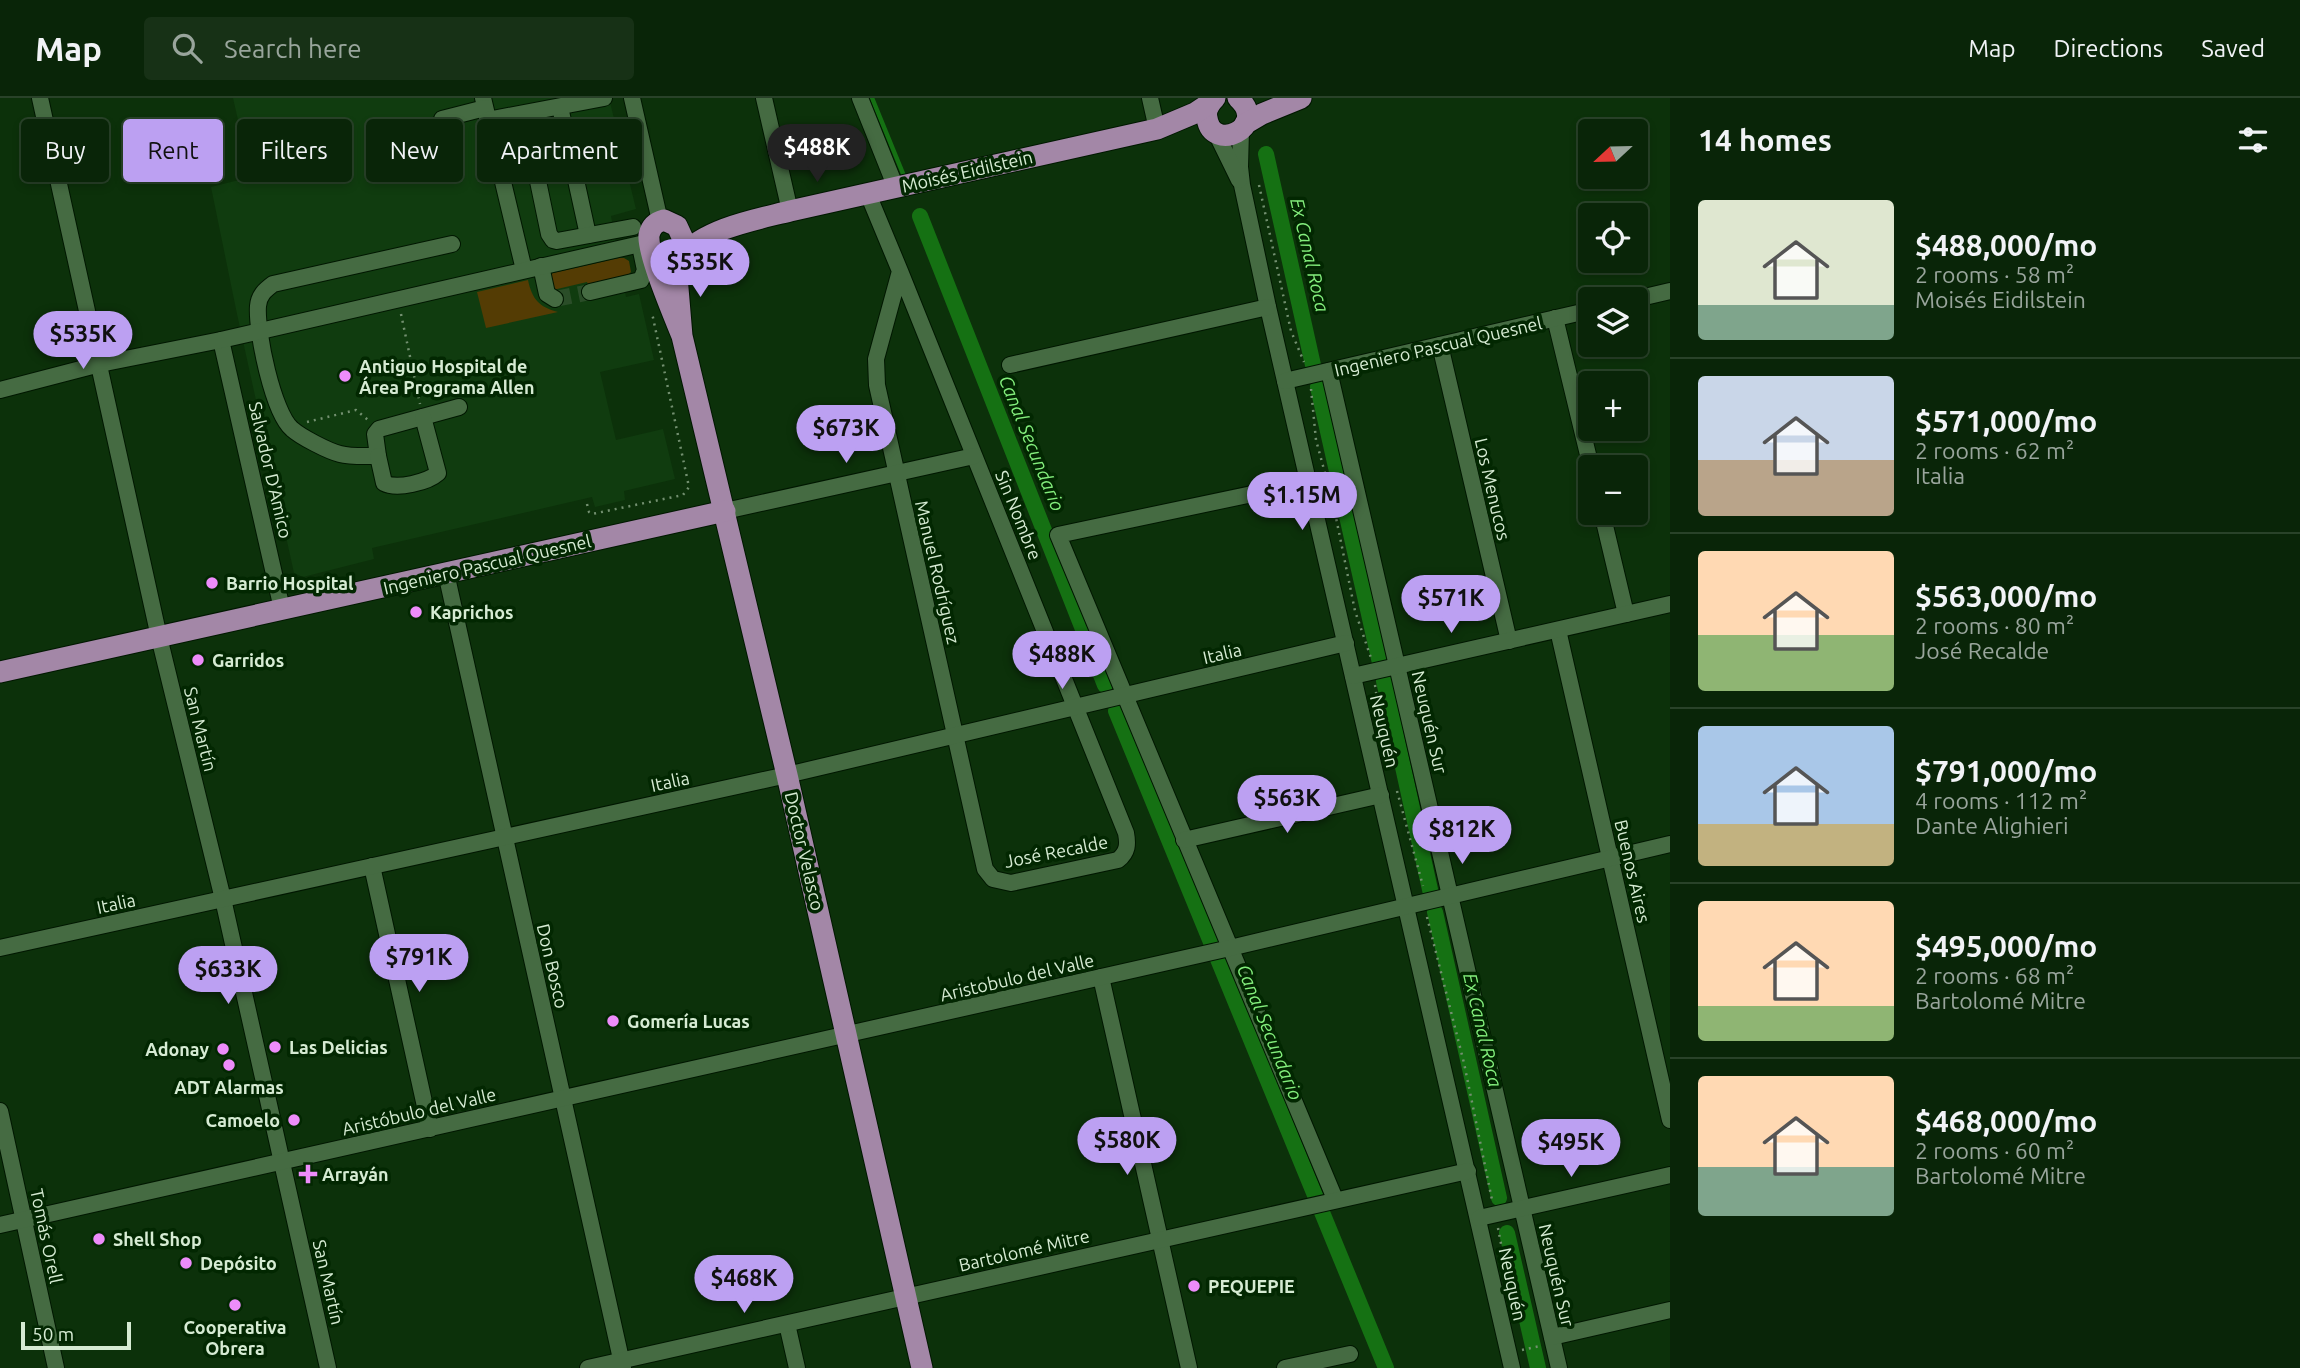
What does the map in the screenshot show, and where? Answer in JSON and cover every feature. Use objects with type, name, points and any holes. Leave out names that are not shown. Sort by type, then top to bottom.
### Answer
[{"type":"main road","points":[[1239,99],[1276,98]]},
{"type":"main road","points":[[1243,127],[1262,114],[1301,98]]},
{"type":"main road","name":"Moisés Eidilstein","points":[[680,258],[697,243],[737,225],[1157,129],[1195,113],[1214,99]]},
{"type":"main road","name":"Moisés Eidilstein","points":[[1214,99],[1206,116],[1214,131]]},
{"type":"main road","points":[[1239,99],[1247,111],[1243,127]]},
{"type":"main road","name":"Moisés Eidilstein","points":[[1157,129],[1214,131],[1229,135],[1243,127]]},
{"type":"main road","name":"Moisés Eidilstein","points":[[667,222],[690,228],[737,225]]},
{"type":"main road","points":[[667,222],[652,228],[647,247],[659,263],[667,265],[680,258]]},
{"type":"main road","name":"Doctor Velasco","points":[[667,222],[683,239],[677,276],[682,336]]},
{"type":"main road","name":"Doctor Velasco","points":[[647,247],[682,336],[725,511],[922,1368]]},
{"type":"main road","name":"Ingeniero Pascual Quesnel","points":[[0,672],[725,511]]},
{"type":"street","name":"San Martín","points":[[40,98],[159,637],[223,899],[328,1368]]},
{"type":"street","points":[[442,119],[485,109],[524,114],[604,98]]},
{"type":"street","name":"Doctor Velasco","points":[[632,98],[667,222]]},
{"type":"street","points":[[764,98],[790,211]]},
{"type":"street","points":[[860,98],[896,188]]},
{"type":"street","points":[[1150,98],[1157,129]]},
{"type":"street","points":[[560,107],[588,234]]},
{"type":"street","points":[[485,109],[524,270]]},
{"type":"street","points":[[524,114],[549,234],[553,240],[633,227]]},
{"type":"street","name":"Neuquén","points":[[1243,127],[1240,167],[1250,182],[1268,307],[1353,676],[1388,792],[1406,907],[1468,1171],[1487,1216],[1519,1363]]},
{"type":"street","name":"Neuquén","points":[[1214,131],[1232,169],[1250,182]]},
{"type":"street","name":"Sin Nombre","points":[[868,194],[1126,833],[1126,852]]},
{"type":"street","points":[[378,456],[339,454],[294,431],[283,420],[273,391],[260,330],[258,304],[263,291],[273,284],[452,243]]},
{"type":"street","points":[[0,390],[100,364],[221,340],[541,266],[647,247],[642,279],[590,292]]},
{"type":"street","points":[[541,266],[547,294],[555,299]]},
{"type":"street","name":"Manuel Rodríguez","points":[[900,271],[876,359],[877,385],[984,863],[992,879]]},
{"type":"street","points":[[1648,296],[1670,291]]},
{"type":"street","points":[[1010,365],[1268,307]]},
{"type":"street","name":"Ingeniero Pascual Quesnel","points":[[1285,381],[1578,313]]},
{"type":"street","points":[[1555,318],[1588,455]]},
{"type":"street","name":"Salvador D'Amico","points":[[221,340],[282,609]]},
{"type":"street","name":"Los Menucos","points":[[1440,345],[1509,641]]},
{"type":"street","name":"Neuquén Sur","points":[[1329,371],[1559,1368]]},
{"type":"street","points":[[422,417],[438,473],[431,479],[390,487],[384,483],[378,456],[375,434],[379,429],[422,417],[459,407]]},
{"type":"street","name":"Ingeniero Pascual Quesnel","points":[[725,511],[974,456]]},
{"type":"street","name":"Sin Nombre","points":[[1123,696],[1058,535],[1309,482]]},
{"type":"street","points":[[1605,525],[1626,614]]},
{"type":"street","name":"Don Bosco","points":[[446,573],[622,1364]]},
{"type":"street","points":[[1353,676],[1670,604]]},
{"type":"street","name":"Buenos Aires","points":[[1558,630],[1670,1120]]},
{"type":"street","name":"Italia","points":[[0,948],[787,775],[1346,643]]},
{"type":"street","points":[[1123,696],[1335,1199]]},
{"type":"street","points":[[1184,840],[1388,792]]},
{"type":"street","points":[[1230,948],[1670,844]]},
{"type":"street","name":"José Recalde","points":[[992,879],[1012,883],[1114,861],[1126,852]]},
{"type":"street","points":[[372,866],[430,1129]]},
{"type":"street","name":"Aristobulo del Valle","points":[[846,1035],[1230,948]]},
{"type":"street","points":[[1101,977],[1189,1368]]},
{"type":"street","name":"Aristóbulo del Valle","points":[[0,1225],[846,1035]]},
{"type":"street","name":"Tomás Orell","points":[[0,1111],[57,1368]]},
{"type":"street","name":"Bartolomé Mitre","points":[[588,1368],[622,1364],[787,1324],[1468,1171]]},
{"type":"street","points":[[1487,1216],[1670,1175]]},
{"type":"street","points":[[1552,1337],[1670,1310]]},
{"type":"street","points":[[787,1324],[797,1368]]},
{"type":"street","points":[[1285,1368],[1350,1354]]},
{"type":"path","points":[[1250,182],[1291,331],[1311,387],[1315,440],[1333,503],[1355,611],[1371,656],[1381,727]]},
{"type":"path","points":[[398,299],[422,417]]},
{"type":"path","points":[[587,503],[592,514],[683,495],[689,487],[652,312]]},
{"type":"path","points":[[289,426],[356,410],[379,429]]},
{"type":"path","points":[[1388,792],[1423,885],[1429,927],[1464,1063],[1487,1216],[1503,1253]]},
{"type":"path","points":[[1519,1363],[1524,1350]]},
{"type":"shaded area","points":[[233,98],[609,98],[614,119],[477,119],[477,182],[629,182],[636,209],[611,216],[626,297],[639,294],[654,360],[600,372],[616,440],[663,429],[675,479],[624,491],[625,500],[595,507],[592,497],[372,548],[374,559],[303,577],[294,573],[211,187],[237,180],[352,182],[352,119],[238,119]]},
{"type":"shaded area","points":[[619,258],[629,261],[631,272],[627,276],[589,287],[587,282],[553,290],[550,275],[553,273]]},
{"type":"shaded area","points":[[528,280],[537,301],[558,312],[486,328],[477,292]]},
{"type":"waterway","points":[[872,98],[904,176]]},
{"type":"waterway","name":"Ex Canal Roca","points":[[1266,154],[1313,365]]},
{"type":"waterway","name":"Canal Secundario","points":[[920,216],[1105,685]]},
{"type":"waterway","name":"Ex Canal Roca","points":[[1318,387],[1380,663]]},
{"type":"waterway","name":"Ex Canal Roca","points":[[1384,681],[1431,894]]},
{"type":"waterway","name":"Canal Secundario","points":[[1116,711],[1386,1368]]},
{"type":"waterway","name":"Ex Canal Roca","points":[[1435,912],[1499,1198]]},
{"type":"waterway","name":"Ex Canal Roca","points":[[1507,1233],[1538,1368]]},
{"type":"tunnel","points":[[555,299],[590,292]]},
{"type":"place","name":"Antiguo Hospital de Área Programa Allen","points":[[345,376]]},
{"type":"place","name":"Barrio Hospital","points":[[212,583]]},
{"type":"place","name":"Kaprichos","points":[[416,612]]},
{"type":"place","name":"Garridos","points":[[198,660]]},
{"type":"place","name":"Gomería Lucas","points":[[613,1021]]},
{"type":"place","name":"Las Delicias","points":[[275,1047]]},
{"type":"place","name":"Adonay","points":[[223,1049]]},
{"type":"place","name":"ADT Alarmas","points":[[229,1065]]},
{"type":"place","name":"Camoelo","points":[[294,1120]]},
{"type":"place","name":"Arrayán","points":[[308,1174]]},
{"type":"place","name":"Shell Shop","points":[[99,1239]]},
{"type":"place","name":"Depósito","points":[[186,1263]]},
{"type":"place","name":"PEQUEPIE","points":[[1194,1286]]},
{"type":"place","name":"Cooperativa Obrera","points":[[235,1305]]}]
